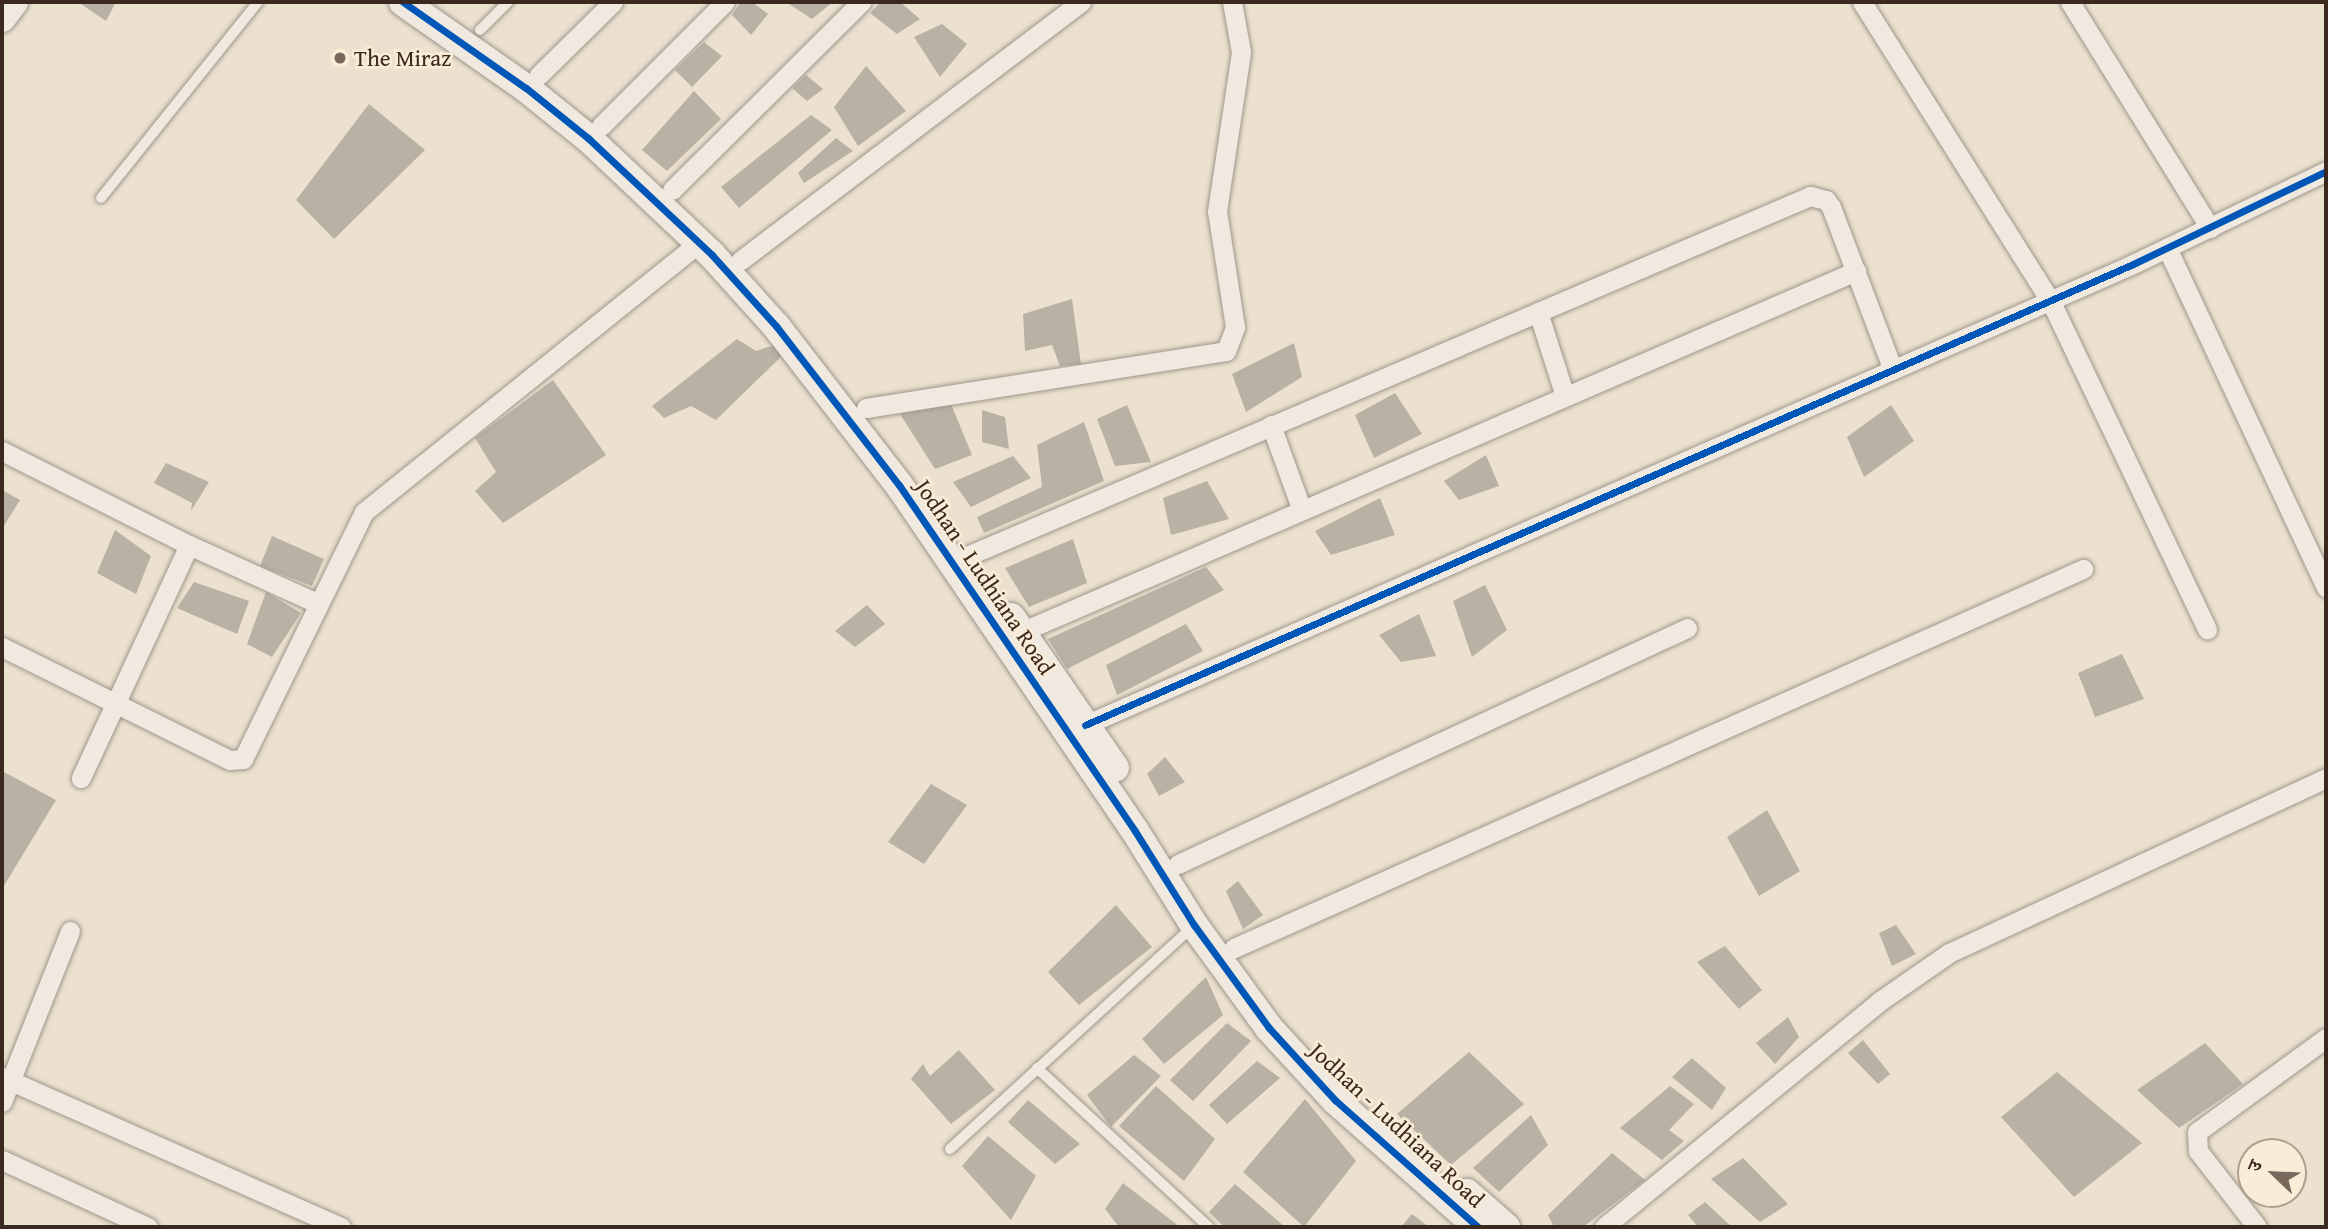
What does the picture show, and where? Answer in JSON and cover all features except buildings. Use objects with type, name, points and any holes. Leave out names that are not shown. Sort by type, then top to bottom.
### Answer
[{"type":"street","points":[[2,18],[13,2]]},
{"type":"street","name":"Jodhan - Ludhiana Road","points":[[403,2],[526,88],[698,243],[776,326],[899,485],[1135,831],[1194,925],[1269,1028],[1335,1100],[1478,1227]]},
{"type":"street","name":"Jodhan - Ludhiana Road","points":[[439,2],[539,75],[601,126],[672,190],[741,260],[866,408],[1085,724],[1234,948],[1316,1055],[1506,1227]]},
{"type":"street","points":[[539,75],[613,2]]},
{"type":"street","points":[[601,126],[725,2]]},
{"type":"street","points":[[672,190],[861,2]]},
{"type":"street","points":[[741,260],[1081,2]]},
{"type":"street","points":[[866,408],[1227,351],[1235,327],[1217,211],[1241,52],[1232,2]]},
{"type":"street","points":[[1863,2],[2050,300],[2207,629]]},
{"type":"street","points":[[2070,2],[2210,228]]},
{"type":"street","points":[[1085,724],[1893,370],[2210,228],[2326,172]]},
{"type":"street","points":[[967,556],[1810,196],[1826,200],[1832,207],[1893,370]]},
{"type":"street","points":[[2,647],[114,705],[230,760],[243,760],[351,531],[377,498],[698,243]]},
{"type":"street","points":[[2166,248],[2326,588]]},
{"type":"street","points":[[1021,632],[1301,508],[1856,271]]},
{"type":"street","points":[[1538,312],[1565,396]]},
{"type":"street","points":[[1271,425],[1301,508]]},
{"type":"street","points":[[2,451],[190,545],[317,604]]},
{"type":"street","points":[[81,778],[190,545]]},
{"type":"street","points":[[1234,948],[2083,569]]},
{"type":"street","points":[[1178,864],[1687,628]]},
{"type":"street","points":[[1604,1227],[1880,1001],[1949,953],[2326,778]]},
{"type":"street","points":[[2,1101],[6,1079],[70,931]]},
{"type":"street","points":[[2257,1227],[2198,1151],[2197,1132],[2326,1038]]},
{"type":"street","points":[[6,1079],[341,1227]]},
{"type":"street","points":[[2,1160],[148,1227]]},
{"type":"lane","points":[[101,198],[258,2]]},
{"type":"lane","points":[[480,30],[508,2]]},
{"type":"lane","points":[[950,1149],[1194,925]]},
{"type":"lane","points":[[1037,1069],[1209,1227]]},
{"type":"cycle path","points":[[403,2],[526,88],[588,138],[712,255],[776,326],[899,485],[1135,831],[1194,925],[1269,1028],[1335,1100],[1478,1227]]},
{"type":"cycle path","points":[[1085,725],[2131,265],[2326,171]]},
{"type":"place","name":"The Miraz","points":[[340,58]]}]
